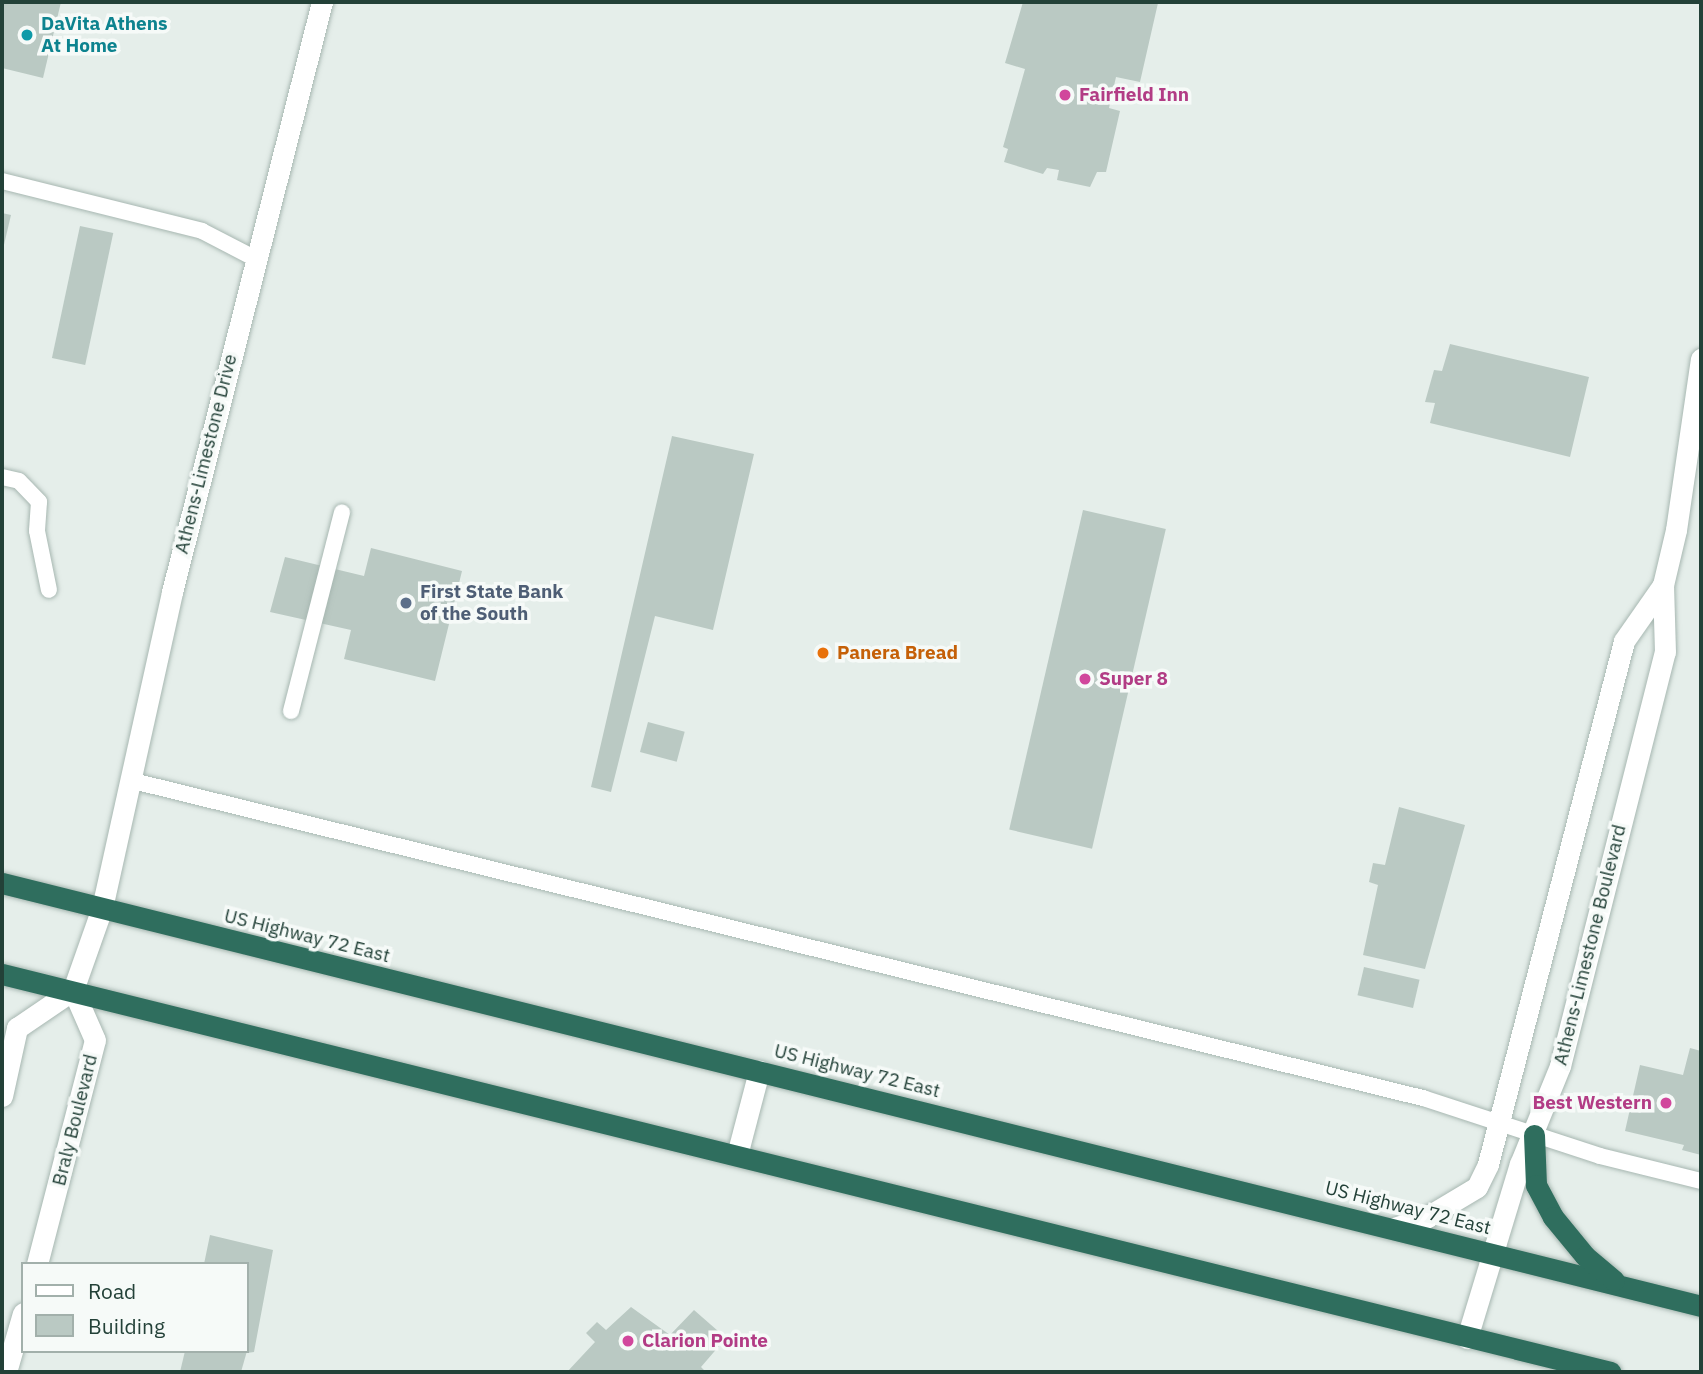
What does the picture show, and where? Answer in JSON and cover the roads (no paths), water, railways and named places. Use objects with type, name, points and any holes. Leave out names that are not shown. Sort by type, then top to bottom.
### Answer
[{"type":"highway","name":"US Highway 72 East","points":[[2,883],[1619,1283],[1701,1306]]},
{"type":"highway","points":[[2,974],[1610,1372]]},
{"type":"highway","points":[[1534,1135],[1536,1185],[1553,1217],[1585,1256],[1619,1283]]},
{"type":"street","name":"Athens-Limestone Drive","points":[[73,990],[102,908],[129,780],[254,258],[322,2]]},
{"type":"street","name":"Athens-Limestone Boulevard","points":[[1467,1338],[1520,1164],[1560,1066],[1665,652],[1663,584],[1676,530],[1701,359]]},
{"type":"street","name":"Athens-Limestone Boulevard","points":[[1394,1228],[1427,1217],[1477,1188],[1497,1123],[1624,641],[1663,584]]},
{"type":"street","points":[[2,1096],[17,1028],[73,990]]},
{"type":"street","name":"Braly Boulevard","points":[[38,1262],[94,1040],[73,990]]},
{"type":"street","points":[[737,1155],[759,1071]]},
{"type":"street","points":[[6,1372],[21,1320]]},
{"type":"lane","points":[[2,181],[202,231],[254,258]]},
{"type":"lane","points":[[2,477],[19,481],[39,502],[37,531],[49,590]]},
{"type":"lane","points":[[291,711],[342,512]]},
{"type":"lane","points":[[129,780],[1423,1098],[1534,1135],[1701,1181]]},
{"type":"place","name":"DaVita Athens At Home","points":[[27,35]]},
{"type":"place","name":"Fairfield Inn","points":[[1065,95]]},
{"type":"place","name":"First State Bank of the South","points":[[406,603]]},
{"type":"place","name":"Panera Bread","points":[[823,653]]},
{"type":"place","name":"Super 8","points":[[1085,679]]},
{"type":"place","name":"Best Western","points":[[1666,1103]]},
{"type":"place","name":"Clarion Pointe","points":[[628,1341]]}]
